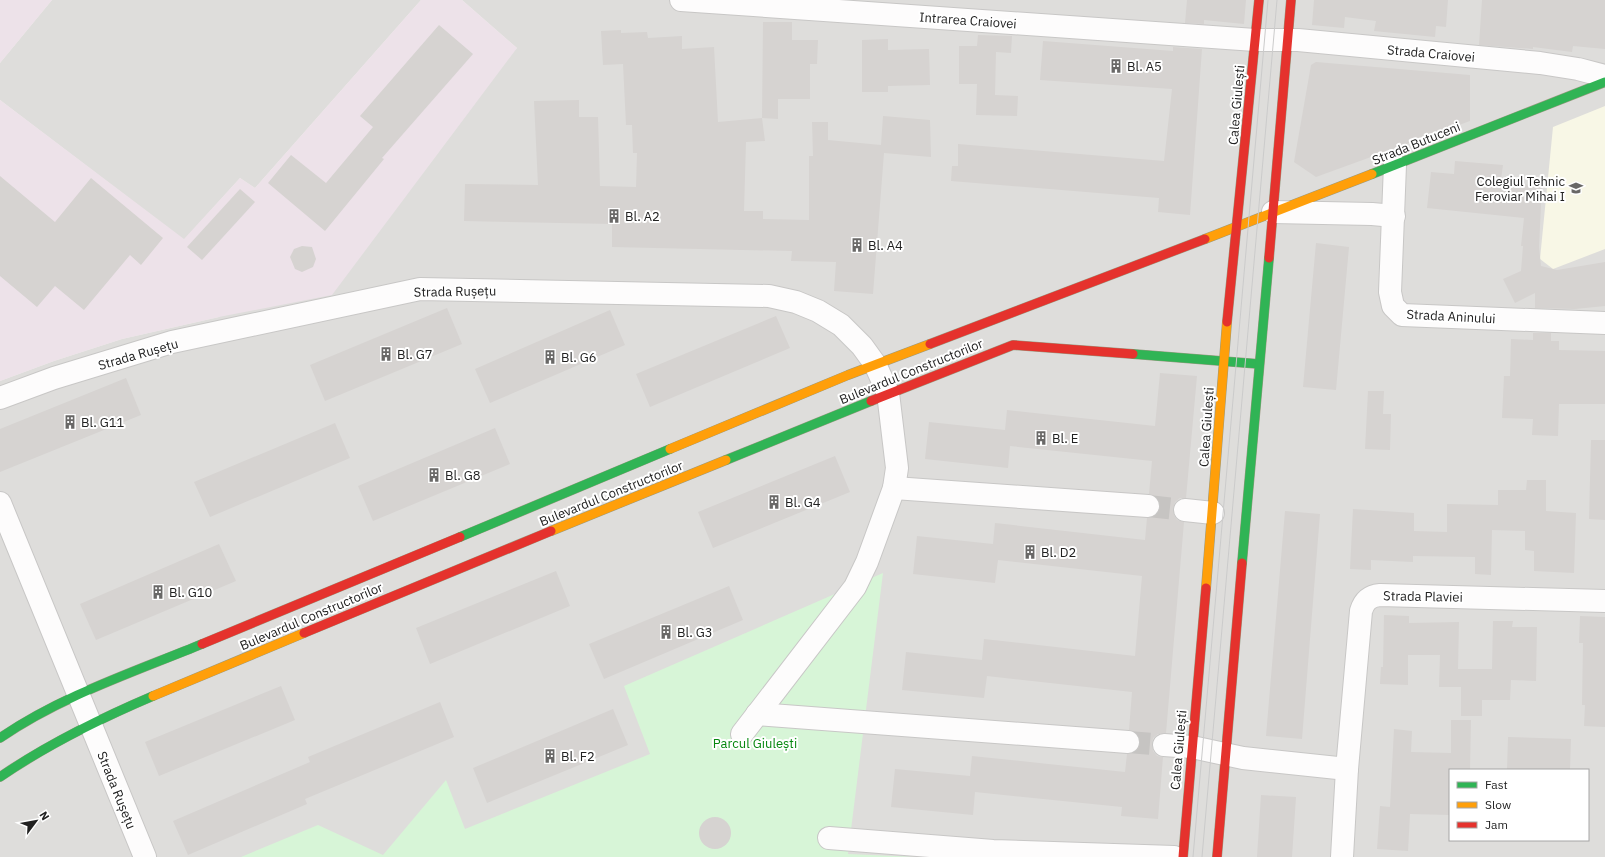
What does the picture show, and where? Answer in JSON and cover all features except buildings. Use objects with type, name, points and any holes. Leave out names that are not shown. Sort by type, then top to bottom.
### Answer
[{"type":"street","name":"Intrarea Craiovei","points":[[681,0],[1255,40]]},
{"type":"street","name":"Calea Giulești","points":[[1182,857],[1213,513],[1223,363],[1259,0]]},
{"type":"street","points":[[1217,857],[1291,0]]},
{"type":"street","name":"Strada Craiovei","points":[[1255,40],[1288,40],[1540,63],[1578,69],[1605,76]]},
{"type":"street","name":"Strada Butuceni","points":[[1236,226],[1605,82]]},
{"type":"street","name":"Strada Aninului","points":[[1395,165],[1390,292],[1393,306],[1402,315],[1605,323]]},
{"type":"street","points":[[1273,212],[1372,214],[1394,216]]},
{"type":"street","name":"Bulevardul Constructorilor","points":[[5,733],[79,695],[458,540],[875,364],[1003,320],[1236,226]]},
{"type":"street","name":"Strada Rușețu","points":[[0,398],[54,378],[172,342],[420,289],[769,296],[796,302],[818,312],[840,325],[862,346],[875,364],[888,394],[897,468],[894,488],[867,562],[855,587],[742,734]]},
{"type":"street","name":"Bulevardul Constructorilor","points":[[0,778],[31,755],[90,723],[467,561],[888,394],[987,354],[1012,342],[1223,363],[1259,364]]},
{"type":"street","points":[[894,488],[1148,506]]},
{"type":"street","points":[[0,503],[79,695]]},
{"type":"street","points":[[1185,510],[1213,513]]},
{"type":"street","name":"Strada Plaviei","points":[[1342,857],[1347,769],[1361,611],[1368,598],[1380,595],[1605,601]]},
{"type":"street","name":"Strada Rușețu","points":[[79,695],[145,857]]},
{"type":"street","points":[[757,714],[1128,742]]},
{"type":"street","points":[[1164,745],[1192,747],[1226,753],[1243,758],[1347,769]]},
{"type":"street","points":[[829,838],[1064,856],[1174,857]]},
{"type":"shaded area","points":[[0,0],[52,0],[0,63]]},
{"type":"shaded area","points":[[52,0],[421,0],[255,188],[240,178],[184,240],[0,100],[0,63]]},
{"type":"shaded area","points":[[421,0],[462,0],[517,48],[332,295],[219,317],[122,339],[54,361],[0,381],[0,100],[184,239],[240,178],[255,188]]},
{"type":"shaded area","points":[[462,0],[1605,0],[1605,857],[0,857],[0,381],[54,361],[122,339],[219,317],[517,48]]},
{"type":"shaded area","name":"Colegiul Tehnic Feroviar Mihai I","points":[[1605,106],[1605,249],[1553,269],[1540,259],[1553,127]]},
{"type":"green space","name":"Parcul Giulești","points":[[883,573],[848,854],[917,857],[241,857],[318,825],[383,855],[446,780],[465,829],[650,754],[624,686]]},
{"type":"tunnel","points":[[1148,506],[1185,510]]},
{"type":"tunnel","points":[[1128,742],[1164,745]]},
{"type":"tram line","points":[[1193,857],[1268,0]]},
{"type":"tram line","points":[[1202,857],[1277,0]]},
{"type":"traffic: fast","points":[[1372,174],[1605,82]]},
{"type":"traffic: fast","points":[[1242,563],[1269,258]]},
{"type":"traffic: fast","points":[[1133,354],[1259,364]]},
{"type":"traffic: fast","points":[[726,460],[871,401]]},
{"type":"traffic: fast","points":[[460,537],[670,449]]},
{"type":"traffic: fast","points":[[0,738],[23,723],[73,697],[202,644]]},
{"type":"traffic: fast","points":[[0,777],[55,743],[153,696]]},
{"type":"traffic: slow","points":[[1205,239],[1372,174]]},
{"type":"traffic: slow","points":[[1206,588],[1227,322]]},
{"type":"traffic: slow","points":[[670,449],[848,375],[930,344]]},
{"type":"traffic: slow","points":[[551,531],[726,460]]},
{"type":"traffic: slow","points":[[153,696],[304,633]]},
{"type":"traffic: jam","points":[[1227,322],[1259,0]]},
{"type":"traffic: jam","points":[[1269,258],[1291,0]]},
{"type":"traffic: jam","points":[[930,344],[1205,239]]},
{"type":"traffic: jam","points":[[871,401],[1013,345],[1133,354]]},
{"type":"traffic: jam","points":[[304,633],[551,531]]},
{"type":"traffic: jam","points":[[202,644],[460,537]]},
{"type":"traffic: jam","points":[[1217,857],[1242,563]]},
{"type":"traffic: jam","points":[[1183,857],[1206,588]]},
{"type":"place","name":"Bl. A5","points":[[1116,66]]},
{"type":"place","name":"Colegiul Tehnic Feroviar Mihai I","points":[[1576,188]]},
{"type":"place","name":"Bl. A2","points":[[614,216]]},
{"type":"place","name":"Bl. A4","points":[[857,245]]},
{"type":"place","name":"Bl. G7","points":[[386,354]]},
{"type":"place","name":"Bl. G6","points":[[550,357]]},
{"type":"place","name":"Bl. G11","points":[[70,422]]},
{"type":"place","name":"Bl. E","points":[[1041,438]]},
{"type":"place","name":"Bl. G8","points":[[434,475]]},
{"type":"place","name":"Bl. G4","points":[[774,502]]},
{"type":"place","name":"Bl. D2","points":[[1030,552]]},
{"type":"place","name":"Bl. G10","points":[[158,592]]},
{"type":"place","name":"Bl. G3","points":[[666,632]]},
{"type":"place","name":"Bl. F2","points":[[550,756]]}]
